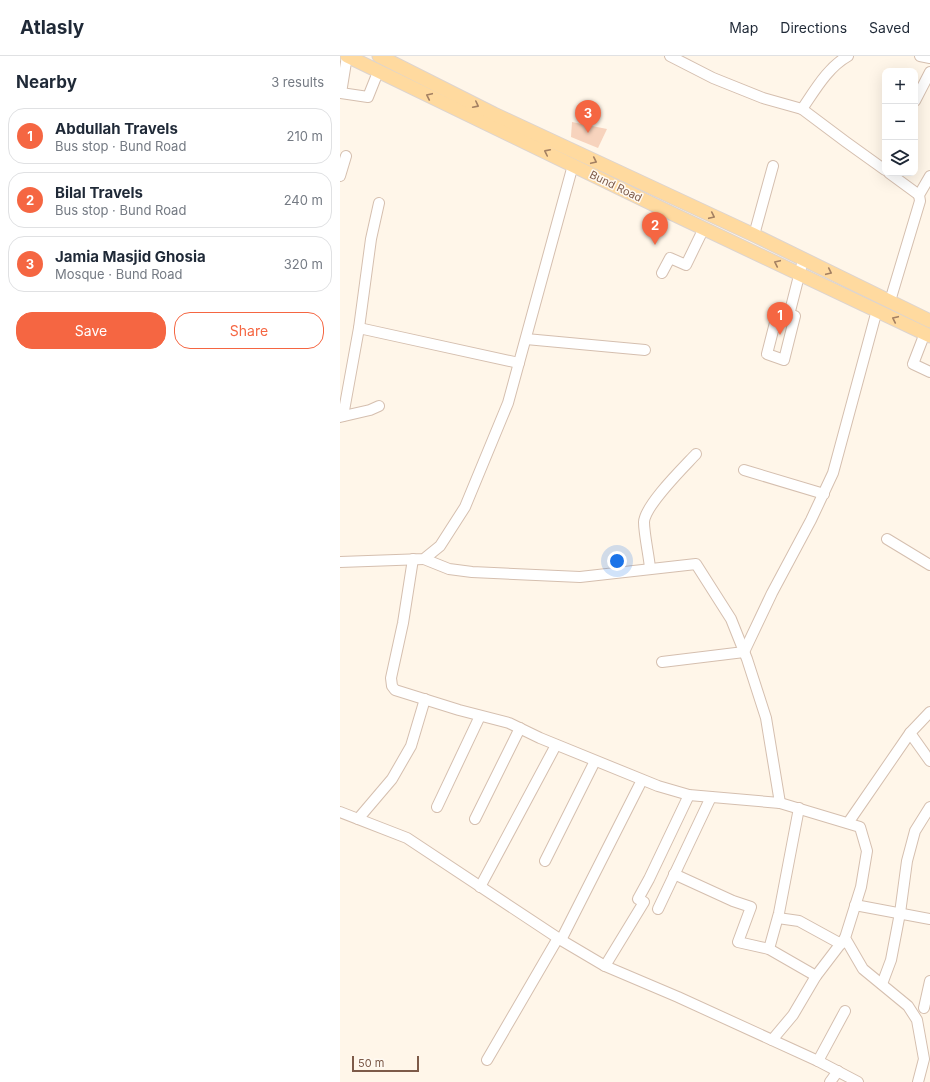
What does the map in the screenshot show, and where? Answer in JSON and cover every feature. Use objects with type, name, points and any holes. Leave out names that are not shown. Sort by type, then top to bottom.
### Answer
[{"type":"main road","name":"Bund Road","points":[[347,56],[363,60],[378,72],[800,274],[877,310],[928,330]]},
{"type":"main road","name":"Bund Road","points":[[379,56],[494,114],[890,301],[928,330]]},
{"type":"street","points":[[347,56],[341,93],[368,97],[378,72]]},
{"type":"street","points":[[670,56],[713,78],[742,90],[763,98],[802,109],[882,166]]},
{"type":"street","points":[[802,109],[827,74],[848,56]]},
{"type":"street","points":[[920,56],[930,58]]},
{"type":"street","points":[[918,95],[930,72]]},
{"type":"street","points":[[340,176],[346,156]]},
{"type":"street","points":[[424,559],[440,546],[465,507],[508,403],[573,165]]},
{"type":"street","points":[[754,236],[774,166]]},
{"type":"street","points":[[895,176],[919,194]]},
{"type":"street","points":[[890,301],[920,201],[919,194],[930,176]]},
{"type":"street","points":[[919,194],[927,192],[930,193]]},
{"type":"street","points":[[378,203],[359,328],[342,416],[379,406]]},
{"type":"street","points":[[662,273],[670,258],[686,265],[704,228]]},
{"type":"street","points":[[789,315],[804,260]]},
{"type":"street","points":[[744,652],[772,593],[824,494],[833,473],[877,310]]},
{"type":"street","points":[[778,311],[789,315],[795,316],[784,360],[767,354],[778,311]]},
{"type":"street","points":[[359,328],[519,363]]},
{"type":"street","points":[[928,330],[913,364],[930,372]]},
{"type":"street","points":[[526,339],[645,350]]},
{"type":"street","points":[[650,568],[644,522],[647,513],[655,500],[696,454]]},
{"type":"street","points":[[744,470],[824,494]]},
{"type":"street","points":[[887,539],[930,565]]},
{"type":"street","points":[[413,559],[403,623],[391,678],[392,686],[396,690],[459,710],[509,723],[595,761],[658,786],[689,795],[780,803],[860,827],[867,851],[861,887],[843,941],[816,976],[794,1015],[772,1040]]},
{"type":"street","points":[[340,562],[424,559],[449,569],[472,572],[580,577],[696,564],[731,619],[744,652],[766,718],[780,803]]},
{"type":"street","points":[[662,662],[744,652]]},
{"type":"street","points":[[358,819],[392,779],[411,746],[425,699]]},
{"type":"street","points":[[848,823],[910,733],[930,712]]},
{"type":"street","points":[[437,807],[480,716]]},
{"type":"street","points":[[475,819],[520,728]]},
{"type":"street","points":[[910,733],[930,761]]},
{"type":"street","points":[[480,886],[556,744]]},
{"type":"street","points":[[545,861],[595,761]]},
{"type":"street","points":[[487,1060],[559,939],[642,780]]},
{"type":"street","points":[[605,966],[644,902],[638,899],[650,879],[689,795]]},
{"type":"street","points":[[658,909],[711,797]]},
{"type":"street","points":[[882,984],[891,960],[900,913],[907,861],[915,831],[930,807]]},
{"type":"street","points":[[769,949],[778,918],[799,808]]},
{"type":"street","points":[[340,812],[407,838],[559,939],[605,966],[678,997],[818,1061],[858,1082]]},
{"type":"street","points":[[674,874],[733,901],[751,907],[738,942],[769,949],[816,976]]},
{"type":"street","points":[[855,905],[930,919]]},
{"type":"street","points":[[778,918],[799,921],[843,941],[863,969],[908,1006],[917,1020],[924,1059],[918,1082]]},
{"type":"street","points":[[908,1006],[927,1009],[930,981]]},
{"type":"street","points":[[818,1061],[845,1011]]},
{"type":"street","points":[[830,1082],[838,1071]]},
{"type":"building","points":[[572,122],[607,129],[598,148],[571,137]]},
{"type":"place","name":"Jamia Masjid Ghosia","points":[[588,133]]},
{"type":"place","name":"Bilal Travels","points":[[655,245]]},
{"type":"place","name":"Abdullah Travels","points":[[780,335]]}]
